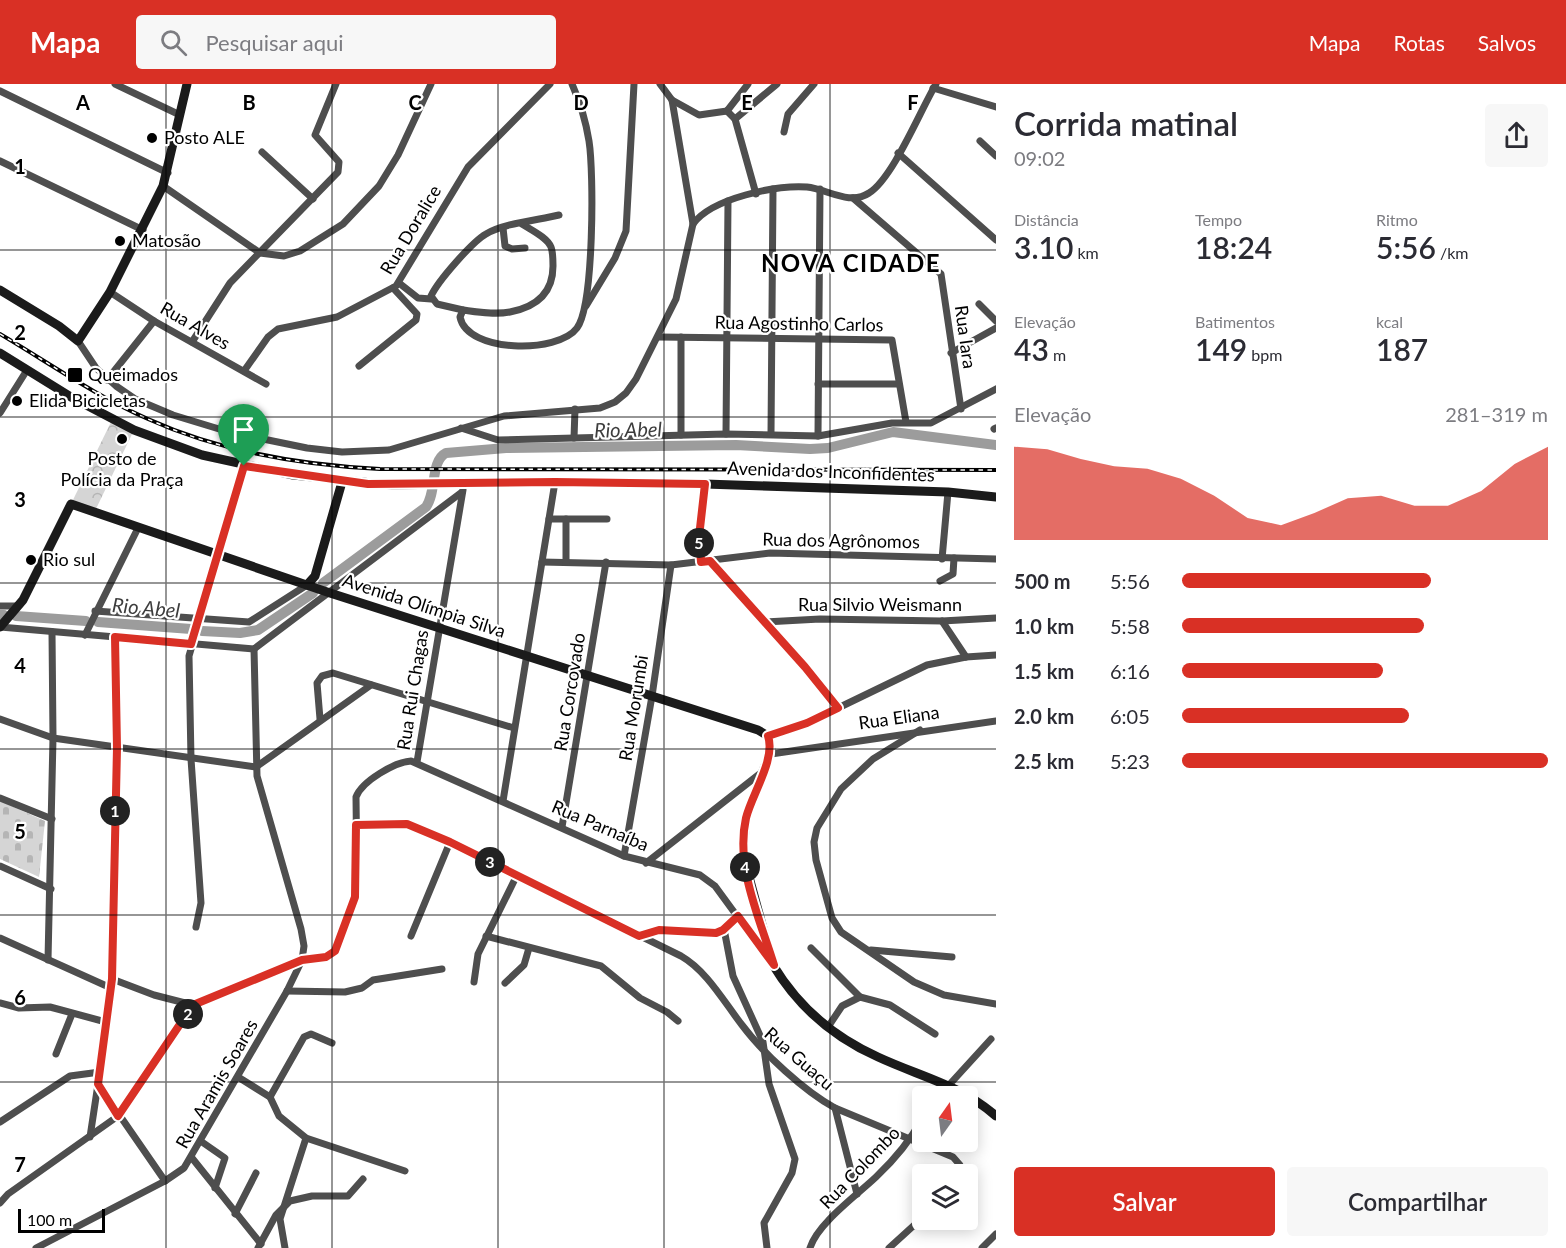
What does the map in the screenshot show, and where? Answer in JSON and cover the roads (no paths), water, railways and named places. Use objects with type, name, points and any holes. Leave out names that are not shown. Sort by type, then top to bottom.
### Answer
[{"type":"main road","points":[[0,290],[66,330],[78,341],[110,292],[163,186],[168,173],[187,84]]},
{"type":"main road","name":"Avenida dos Inconfidentes","points":[[0,353],[112,420],[179,448],[244,466],[342,482],[705,484],[948,492],[996,497]]},
{"type":"main road","points":[[310,586],[342,482]]},
{"type":"main road","name":"Avenida Olímpia Silva","points":[[16,609],[35,578],[71,504],[310,586],[758,730],[768,736]]},
{"type":"main road","points":[[2,626],[16,609]]},
{"type":"main road","points":[[768,736],[771,754],[746,816],[743,855],[774,965],[799,1004],[828,1027],[879,1058],[948,1083],[980,1102],[996,1116]]},
{"type":"street","points":[[115,84],[180,116]]},
{"type":"street","points":[[192,342],[225,289],[313,200],[340,168],[336,158],[315,135],[336,84]]},
{"type":"street","points":[[163,186],[260,253],[284,256],[300,251],[326,236],[362,206],[379,186],[398,155],[431,84]]},
{"type":"street","name":"Rua Doralice","points":[[244,371],[268,336],[278,329],[337,317],[399,283],[468,166],[550,84]]},
{"type":"street","points":[[463,310],[460,316],[461,322],[483,339],[498,344],[537,345],[569,336],[578,326],[584,308],[590,266],[590,151],[585,124],[572,84]]},
{"type":"street","points":[[584,308],[615,258],[626,231],[634,84]]},
{"type":"street","points":[[660,84],[672,100],[699,115],[727,111],[748,84]]},
{"type":"street","points":[[735,119],[777,84]]},
{"type":"street","points":[[784,132],[788,114],[814,84]]},
{"type":"street","points":[[693,224],[704,212],[728,201],[773,189],[792,187],[820,189],[852,198],[867,195],[877,187],[935,86],[996,107]]},
{"type":"street","points":[[0,91],[168,173]]},
{"type":"street","points":[[78,341],[92,363],[107,380],[135,399],[181,418],[230,432],[307,448],[342,452],[390,450],[504,416],[605,407],[626,393],[658,337],[681,284],[693,224],[672,100]]},
{"type":"street","points":[[727,111],[735,119],[756,194]]},
{"type":"street","points":[[980,141],[996,156]]},
{"type":"street","points":[[262,152],[313,200]]},
{"type":"street","points":[[898,153],[996,240]]},
{"type":"street","points":[[0,161],[143,230]]},
{"type":"street","points":[[771,434],[773,189]]},
{"type":"street","points":[[818,436],[820,189]]},
{"type":"street","name":"Rua Iara","points":[[852,198],[938,270],[942,279],[961,409]]},
{"type":"street","points":[[726,434],[728,201]]},
{"type":"street","points":[[431,299],[448,271],[484,236],[503,228],[559,215]]},
{"type":"street","points":[[399,283],[418,298],[431,299],[437,304],[463,310],[509,312],[531,306],[545,295],[552,279],[552,249],[543,238],[522,224]]},
{"type":"street","points":[[503,228],[505,246],[512,249],[525,248]]},
{"type":"street","points":[[359,366],[416,320],[417,314],[393,288]]},
{"type":"street","name":"Rua Alves","points":[[110,292],[154,321],[266,384]]},
{"type":"street","points":[[979,304],[996,321]]},
{"type":"street","points":[[107,380],[154,321]]},
{"type":"street","points":[[951,353],[996,328]]},
{"type":"street","name":"Rua Agostinho Carlos","points":[[658,337],[892,340],[906,422]]},
{"type":"street","points":[[681,337],[681,435]]},
{"type":"street","points":[[0,413],[27,370]]},
{"type":"street","points":[[818,384],[898,384]]},
{"type":"street","points":[[461,428],[498,440],[726,434],[818,436],[906,422],[931,423],[996,389]]},
{"type":"street","points":[[574,438],[575,410]]},
{"type":"street","points":[[196,927],[201,903],[191,759],[189,656],[244,466]]},
{"type":"street","points":[[503,801],[555,482]]},
{"type":"street","name":"Rua Rui Chagas","points":[[417,762],[462,492],[467,483]]},
{"type":"street","points":[[701,562],[699,537],[705,484]]},
{"type":"street","points":[[2,626],[115,637],[193,640],[254,649],[327,591],[462,492]]},
{"type":"street","points":[[942,559],[948,492]]},
{"type":"street","points":[[549,519],[607,519]]},
{"type":"street","points":[[566,519],[566,562]]},
{"type":"street","points":[[86,633],[138,528]]},
{"type":"street","name":"Rua dos Agrônomos","points":[[542,562],[671,565],[770,553],[996,559]]},
{"type":"street","points":[[940,581],[953,574],[954,558]]},
{"type":"street","points":[[710,561],[838,708]]},
{"type":"street","name":"Rua Corcovado","points":[[562,827],[606,562]]},
{"type":"street","name":"Rua Morumbi","points":[[624,856],[652,696],[671,565]]},
{"type":"street","points":[[94,613],[198,621],[249,622],[310,586]]},
{"type":"street","points":[[0,606],[16,609]]},
{"type":"street","name":"Rua Silvio Weismann","points":[[765,622],[820,619],[942,621],[996,618]]},
{"type":"street","points":[[942,621],[966,657]]},
{"type":"street","points":[[48,960],[53,738],[52,632]]},
{"type":"street","points":[[90,1137],[112,979],[117,748],[115,637]]},
{"type":"street","points":[[254,649],[256,767],[301,928],[304,946],[302,960]]},
{"type":"street","points":[[768,736],[807,723],[915,670],[939,661],[996,655]]},
{"type":"street","points":[[320,719],[317,683],[322,676],[333,673],[514,728]]},
{"type":"street","points":[[0,719],[53,738],[256,767],[320,719],[371,685]]},
{"type":"street","name":"Rua Eliana","points":[[771,754],[920,730],[996,721]]},
{"type":"street","points":[[920,730],[873,759],[851,777],[830,803],[815,835],[816,860],[834,923],[841,932],[870,950],[895,970],[933,991],[968,1001],[996,1004]]},
{"type":"street","points":[[0,1203],[8,1194],[118,1116],[193,1005],[302,960],[329,956],[339,944],[357,883],[354,803],[358,792],[400,764],[417,762]]},
{"type":"street","name":"Rua Parnaíba","points":[[417,762],[624,856],[646,863],[684,869],[700,875],[715,886],[774,965]]},
{"type":"street","points":[[646,863],[763,771]]},
{"type":"street","points":[[0,798],[52,819]]},
{"type":"street","name":"Rua Guaçu","points":[[356,825],[403,823],[450,842],[686,959],[765,1050],[819,1098],[835,1108],[952,1157],[959,1164]]},
{"type":"street","points":[[411,936],[450,842]]},
{"type":"street","points":[[0,866],[51,889]]},
{"type":"street","points":[[474,982],[476,961],[486,936],[517,875]]},
{"type":"street","points":[[639,936],[654,930],[710,933],[724,929],[738,916]]},
{"type":"street","points":[[724,929],[733,976],[765,1050],[770,1084],[795,1161],[792,1173],[764,1222],[767,1248]]},
{"type":"street","points":[[486,936],[601,966],[640,998],[667,1012],[678,1021]]},
{"type":"street","points":[[0,938],[111,988]]},
{"type":"street","points":[[505,983],[524,965],[529,948]]},
{"type":"street","points":[[811,948],[860,997],[890,1005],[934,1034]]},
{"type":"street","points":[[870,950],[952,957]]},
{"type":"street","name":"Rua Aramis Soares","points":[[36,1248],[165,1181],[184,1168],[202,1142],[302,960]]},
{"type":"street","points":[[287,991],[345,992],[362,988],[373,980],[442,969]]},
{"type":"street","points":[[112,979],[154,995],[193,1005]]},
{"type":"street","points":[[828,1027],[842,1006],[860,997]]},
{"type":"street","points":[[0,1003],[19,1008],[43,1006],[106,1022]]},
{"type":"street","points":[[56,1054],[72,1014]]},
{"type":"street","points":[[270,1097],[304,1037],[311,1034],[332,1043]]},
{"type":"street","points":[[946,1086],[991,1039]]},
{"type":"street","points":[[0,1122],[70,1076],[100,1072]]},
{"type":"street","points":[[238,1077],[270,1097],[279,1116],[306,1138],[405,1171]]},
{"type":"street","points":[[98,1084],[165,1181]]},
{"type":"street","points":[[835,1108],[857,1194]]},
{"type":"street","points":[[285,1248],[280,1224],[306,1138]]},
{"type":"street","name":"Rua Colombo","points":[[810,1248],[816,1235],[911,1139]]},
{"type":"street","points":[[202,1142],[225,1158],[215,1188]]},
{"type":"street","points":[[192,1158],[260,1246],[284,1205],[304,1197],[348,1196],[363,1179]]},
{"type":"street","points":[[234,1214],[256,1173]]},
{"type":"street","points":[[889,1248],[912,1227]]},
{"type":"street","points":[[982,1248],[996,1234]]},
{"type":"waterway","name":"Rio Abel","points":[[323,583],[426,507],[432,493],[438,463],[446,453],[506,448],[736,445],[810,449],[828,448],[893,432],[996,445]]},
{"type":"waterway","name":"Rio Abel","points":[[202,631],[240,633],[258,630],[313,593]]},
{"type":"waterway","name":"Rio Abel","points":[[16,616],[86,621]]},
{"type":"waterway","name":"Rio Abel","points":[[98,622],[191,629]]},
{"type":"railway","points":[[0,334],[91,390],[148,419],[232,448],[320,464],[380,469],[996,470]]},
{"type":"place","name":"Posto ALE","points":[[152,138]]},
{"type":"place","name":"Matosão","points":[[120,241]]},
{"type":"place","name":"Queimados","points":[[75,375]]},
{"type":"place","name":"Elida Bicicletas","points":[[17,401]]},
{"type":"place","name":"Posto de Polícia da Praça","points":[[122,439]]},
{"type":"place","name":"Rio sul","points":[[31,560]]},
{"type":"district","name":"NOVA CIDADE","points":[[851,264]]}]
